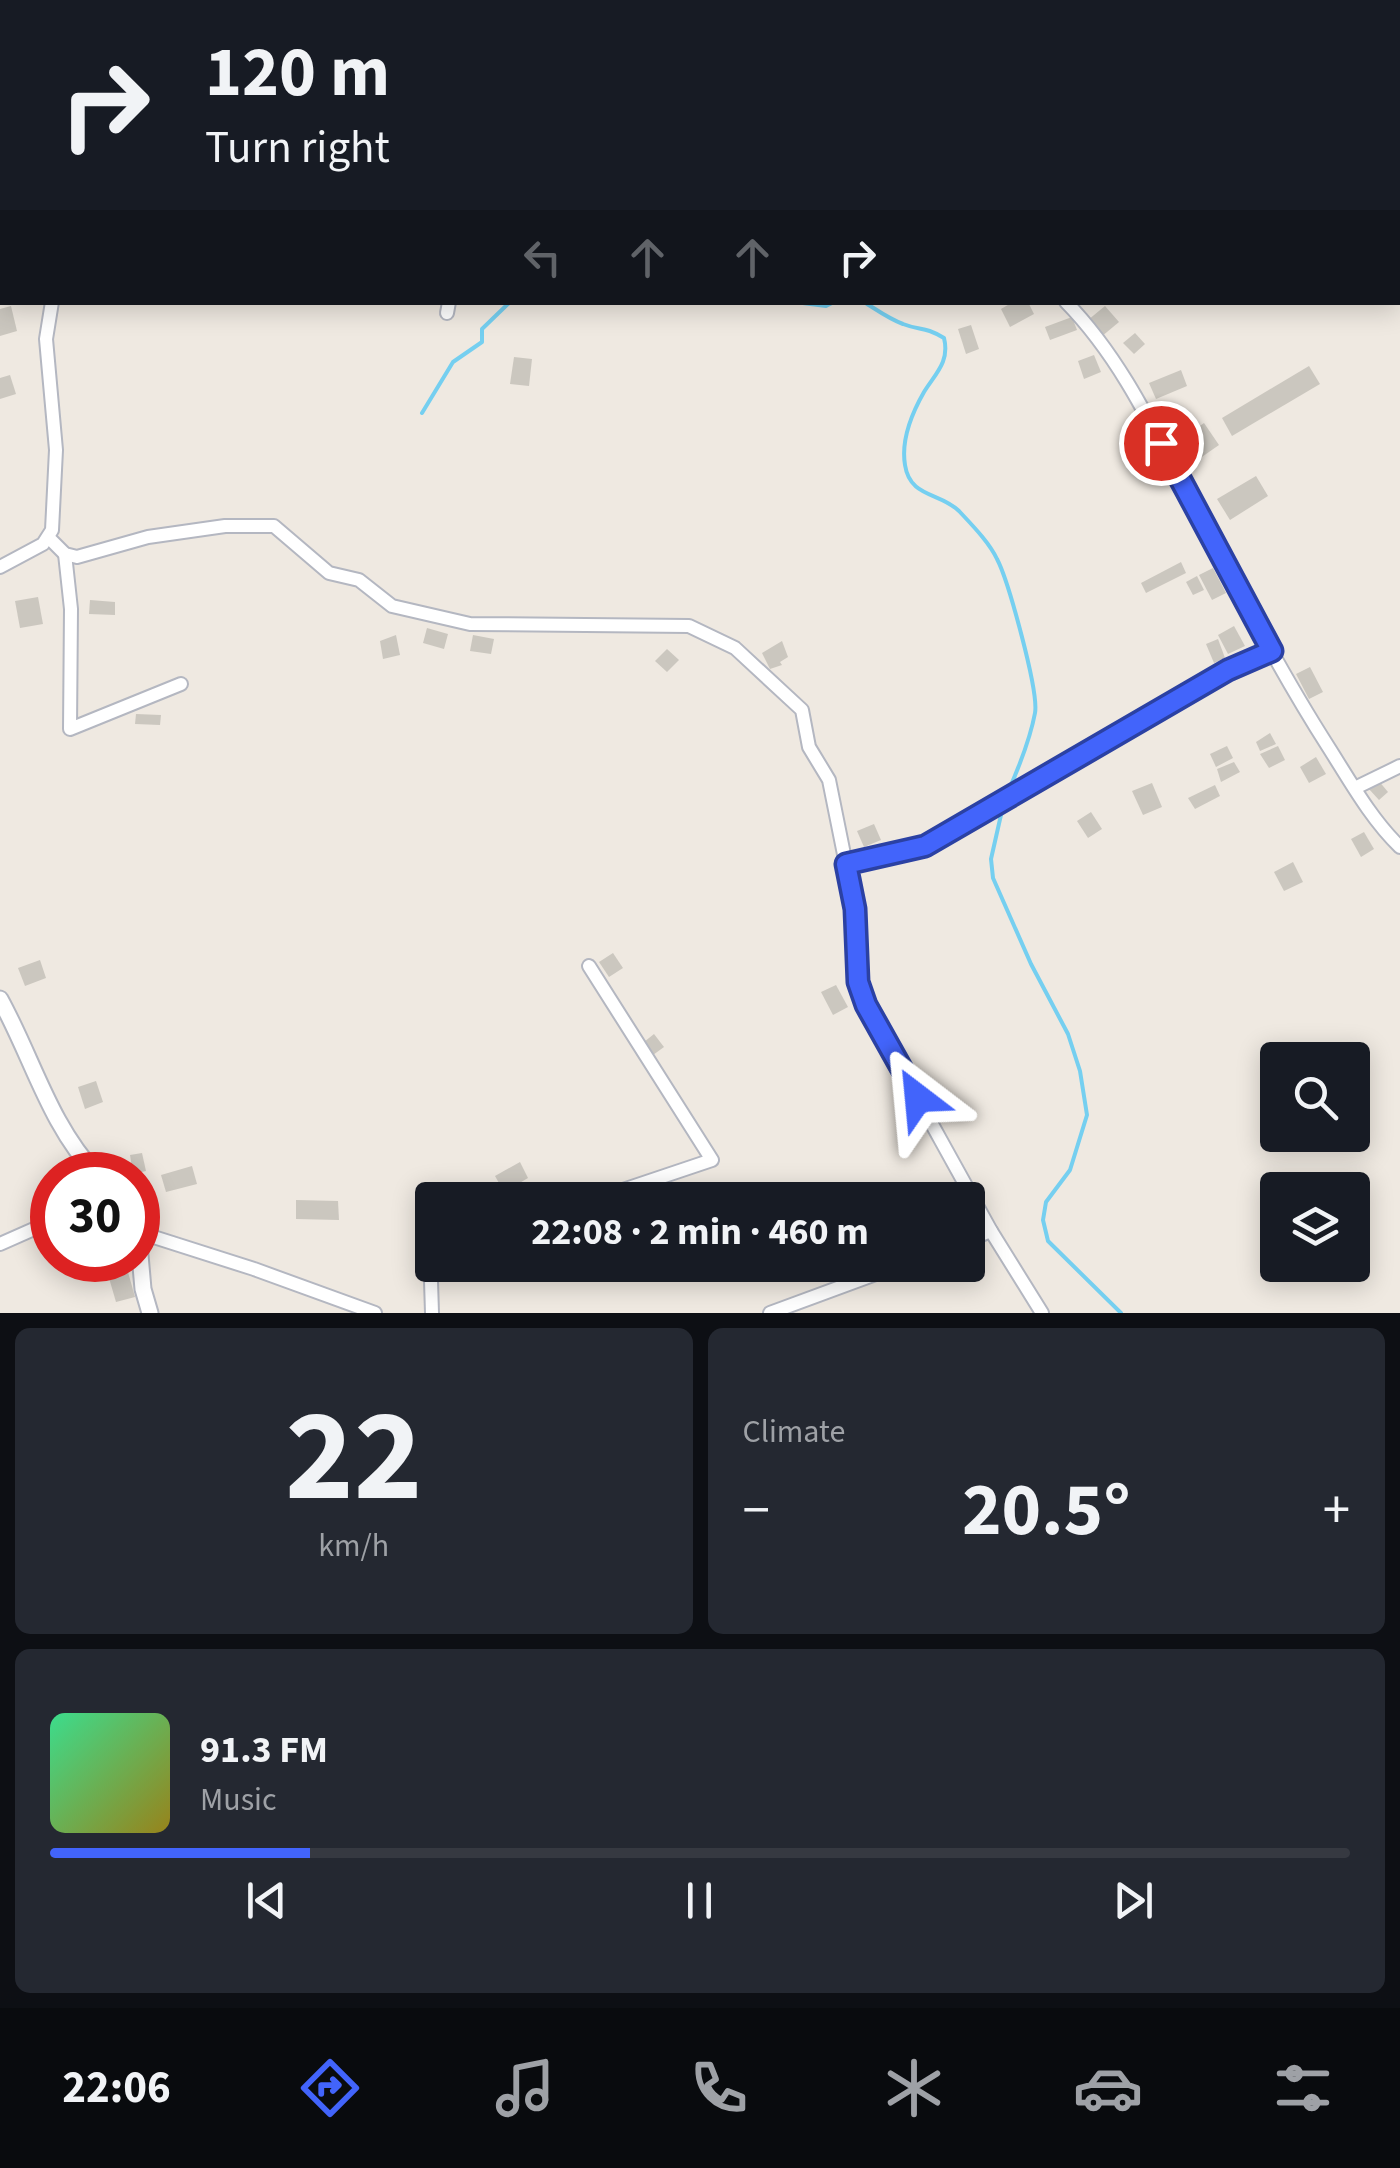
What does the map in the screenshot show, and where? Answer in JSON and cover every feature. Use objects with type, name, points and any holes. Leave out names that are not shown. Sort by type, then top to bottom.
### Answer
[{"type":"street","points":[[52,305],[46,340],[56,450],[50,538],[65,554],[77,557],[148,536],[206,528],[274,526],[329,573],[359,580],[392,606],[470,624],[689,626],[735,648],[802,710],[809,746],[829,780],[855,909],[858,982],[866,1005],[1042,1313]]},
{"type":"street","points":[[1069,305],[1128,380],[1300,702],[1355,788],[1400,847]]},
{"type":"street","points":[[0,567],[50,538]]},
{"type":"street","points":[[65,554],[71,609],[70,729],[181,684]]},
{"type":"street","points":[[846,864],[925,846],[1228,670],[1272,651]]},
{"type":"street","points":[[1355,788],[1400,766]]},
{"type":"street","points":[[589,966],[712,1160],[647,1182]]},
{"type":"street","points":[[0,999],[20,1034],[46,1102],[75,1152]]},
{"type":"street","points":[[0,1244],[30,1231]]},
{"type":"street","points":[[985,1234],[992,1231]]},
{"type":"street","points":[[160,1239],[375,1313]]},
{"type":"street","points":[[142,1282],[150,1313]]},
{"type":"street","points":[[432,1282],[432,1313]]},
{"type":"street","points":[[770,1313],[854,1282]]},
{"type":"building","points":[[1008,305],[1030,305],[1034,314],[1010,327],[1001,309]]},
{"type":"building","points":[[11,306],[17,331],[0,336],[0,309]]},
{"type":"building","points":[[1105,306],[1119,322],[1101,337],[1088,320]]},
{"type":"building","points":[[1072,317],[1077,330],[1050,340],[1045,327]]},
{"type":"building","points":[[971,325],[979,349],[966,354],[958,329]]},
{"type":"building","points":[[1135,333],[1145,344],[1134,354],[1123,343]]},
{"type":"building","points":[[1094,355],[1101,372],[1084,379],[1078,361]]},
{"type":"building","points":[[514,357],[532,359],[529,386],[510,384]]},
{"type":"building","points":[[1309,366],[1320,384],[1232,436],[1222,418]]},
{"type":"building","points":[[1181,370],[1187,386],[1156,399],[1149,383]]},
{"type":"building","points":[[10,375],[16,394],[0,399],[0,378]]},
{"type":"building","points":[[1204,423],[1219,445],[1196,461],[1178,442]]},
{"type":"building","points":[[1256,476],[1268,496],[1230,520],[1217,499]]},
{"type":"building","points":[[1181,562],[1186,573],[1146,593],[1141,583]]},
{"type":"building","points":[[1213,568],[1226,593],[1212,600],[1199,575]]},
{"type":"building","points":[[1197,576],[1204,590],[1193,595],[1186,582]]},
{"type":"building","points":[[38,597],[43,624],[20,628],[15,601]]},
{"type":"building","points":[[90,600],[115,602],[115,615],[89,614]]},
{"type":"building","points":[[1234,626],[1245,646],[1228,654],[1218,635]]},
{"type":"building","points":[[427,628],[448,634],[444,649],[423,643]]},
{"type":"building","points":[[396,635],[400,655],[383,659],[380,641]]},
{"type":"building","points":[[473,635],[494,639],[491,654],[470,651]]},
{"type":"building","points":[[1218,639],[1225,658],[1214,663],[1206,644]]},
{"type":"building","points":[[782,641],[788,657],[780,662],[782,665],[770,669],[762,653]]},
{"type":"building","points":[[667,649],[679,660],[667,672],[655,661]]},
{"type":"building","points":[[1310,667],[1323,692],[1309,699],[1296,674]]},
{"type":"building","points":[[136,714],[161,715],[160,725],[135,724]]},
{"type":"building","points":[[1270,733],[1276,744],[1260,751],[1256,742]]},
{"type":"building","points":[[1227,746],[1233,758],[1216,767],[1210,754]]},
{"type":"building","points":[[1278,746],[1285,760],[1269,768],[1260,754]]},
{"type":"building","points":[[1316,757],[1326,774],[1309,783],[1300,767]]},
{"type":"building","points":[[1234,762],[1240,772],[1221,782],[1217,769]]},
{"type":"building","points":[[1378,780],[1388,792],[1379,800],[1368,788]]},
{"type":"building","points":[[1152,783],[1162,807],[1143,815],[1132,791]]},
{"type":"building","points":[[1215,785],[1220,796],[1195,809],[1188,798]]},
{"type":"building","points":[[1091,812],[1102,829],[1088,838],[1077,821]]},
{"type":"building","points":[[874,824],[881,840],[864,847],[857,831]]},
{"type":"building","points":[[1364,832],[1374,849],[1361,857],[1351,839]]},
{"type":"building","points":[[1293,862],[1303,882],[1284,891],[1274,872]]},
{"type":"building","points":[[613,953],[623,968],[609,977],[599,962]]},
{"type":"building","points":[[40,960],[46,978],[25,986],[18,968]]},
{"type":"building","points":[[836,985],[848,1007],[833,1015],[821,992]]},
{"type":"building","points":[[654,1034],[664,1047],[653,1055],[644,1042]]},
{"type":"building","points":[[96,1081],[103,1102],[85,1109],[78,1087]]},
{"type":"building","points":[[520,1162],[528,1178],[521,1182],[498,1182],[495,1176]]},
{"type":"building","points":[[192,1166],[197,1184],[166,1192],[161,1175]]},
{"type":"building","points":[[296,1200],[338,1201],[339,1220],[296,1219]]},
{"type":"building","points":[[110,1282],[131,1282],[135,1297],[116,1302]]},
{"type":"waterway","points":[[422,413],[453,362],[482,342],[482,329],[507,305]]},
{"type":"waterway","points":[[818,305],[828,305]]},
{"type":"waterway","points":[[869,305],[898,322],[944,338],[943,361],[908,427],[905,465],[919,489],[959,511],[990,546],[1008,589],[1035,701],[1030,733],[1008,792]]},
{"type":"waterway","points":[[1003,806],[991,859],[993,878],[1031,964],[1068,1034],[1080,1071],[1087,1115],[1070,1170],[1046,1202],[1043,1220],[1048,1241],[1121,1313]]},
{"type":"route","points":[[918,1098],[866,1005],[858,982],[855,909],[846,864],[925,846],[1228,670],[1272,651],[1161,443]]}]
